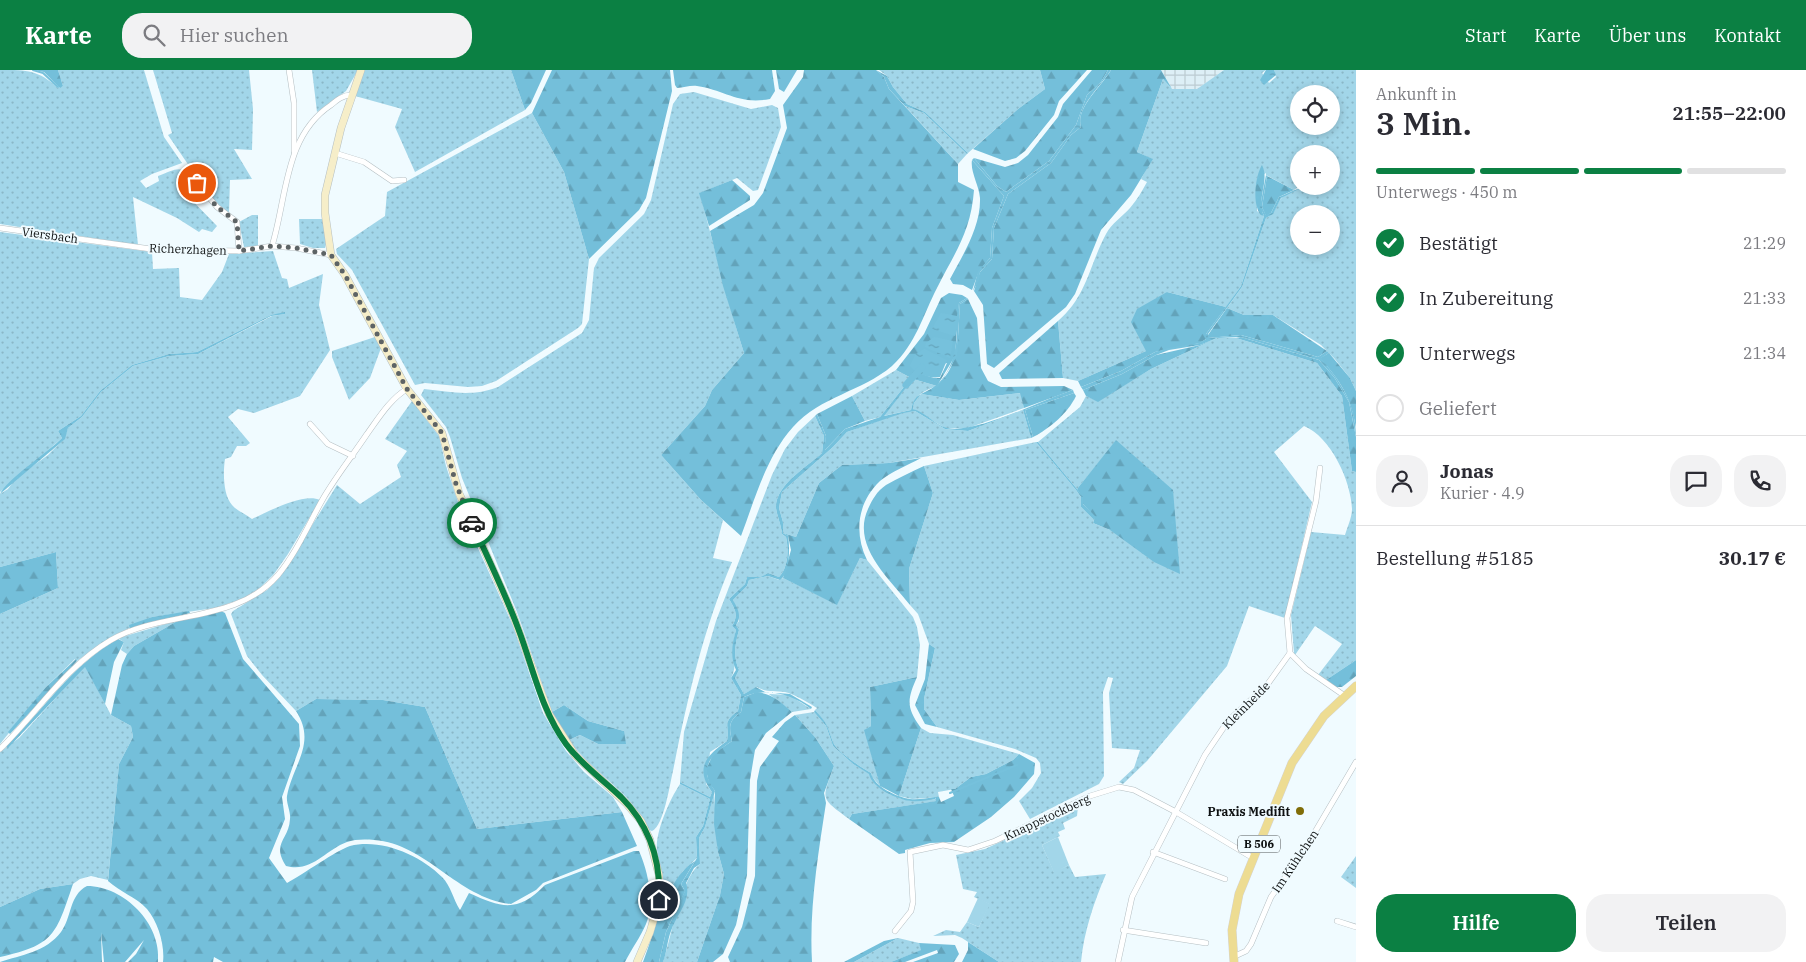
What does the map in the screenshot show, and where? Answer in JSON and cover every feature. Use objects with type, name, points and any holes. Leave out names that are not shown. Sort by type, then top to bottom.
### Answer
[{"type":"main road","name":"B 506","points":[[1234,960],[1231,940],[1233,918],[1239,894],[1292,763],[1324,716],[1356,686]]},
{"type":"street","points":[[288,70],[294,103],[294,154]]},
{"type":"street","points":[[361,70],[351,95],[324,201],[331,255],[345,275],[407,389],[442,433],[459,493],[513,615],[548,714],[575,755],[626,803],[641,821],[650,840],[659,875],[659,900],[650,932],[637,962]]},
{"type":"street","points":[[272,246],[294,154],[303,134],[314,118],[340,98],[351,95]]},
{"type":"street","points":[[335,153],[364,162],[392,181],[404,180]]},
{"type":"street","name":"Richerzhagen","points":[[197,183],[217,207],[237,222],[239,251]]},
{"type":"street","name":"Viersbach","points":[[0,228],[138,248]]},
{"type":"street","name":"Richerzhagen","points":[[138,248],[239,251],[272,246],[296,248],[331,255]]},
{"type":"street","points":[[0,749],[79,663],[110,641],[160,622],[227,608],[254,596],[265,588],[287,563],[316,515],[324,497],[352,456],[393,400],[407,389]]},
{"type":"street","points":[[310,424],[328,444],[352,456]]},
{"type":"street","points":[[1320,468],[1316,501],[1288,618],[1290,654],[1306,669],[1345,696]]},
{"type":"street","name":"Kleinheide","points":[[1118,962],[1123,930],[1132,897],[1216,736],[1241,706],[1267,685],[1290,654]]},
{"type":"street","name":"Im Kühlchen","points":[[1234,960],[1246,951],[1251,944],[1271,897],[1305,849],[1356,762]]},
{"type":"street","name":"Knappstockberg","points":[[896,930],[911,911],[913,902],[910,852],[943,845],[968,850],[995,841],[1090,796],[1119,787],[1134,790],[1176,812],[1253,858]]},
{"type":"street","points":[[1154,852],[1225,879]]},
{"type":"street","points":[[1337,921],[1356,927]]},
{"type":"street","points":[[1123,930],[1206,943]]},
{"type":"shaded area","points":[[0,70],[32,72],[58,88],[63,86],[58,70],[144,70],[164,137],[182,163],[152,174],[140,181],[146,188],[159,181],[158,176],[179,169],[186,172],[194,182],[182,190],[217,226],[212,232],[202,229],[199,232],[177,218],[133,197],[138,245],[0,224]]},
{"type":"shaded area","points":[[153,70],[249,70],[253,109],[252,150],[234,149],[252,179],[230,180],[229,213],[213,201],[168,135],[172,133]]},
{"type":"shaded area","points":[[312,70],[358,70],[346,91],[317,112]]},
{"type":"shaded area","points":[[364,70],[511,70],[525,110],[415,172],[395,127],[402,109],[355,96]]},
{"type":"shaded area","points":[[879,70],[1040,70],[1045,89],[1018,109],[968,153],[925,112],[907,104],[893,87],[887,76]]},
{"type":"shaded area","points":[[1161,70],[1224,70],[1197,89],[1172,89]]},
{"type":"shaded area","points":[[1224,70],[1266,70],[1262,73],[1269,83],[1276,77],[1274,70],[1356,70],[1356,391],[1350,378],[1321,345],[1273,315],[1244,315],[1227,308],[1242,287],[1266,218],[1273,212],[1284,195],[1290,192],[1290,195],[1340,195],[1340,145],[1290,145],[1290,188],[1266,175],[1266,173],[1257,179],[1257,211],[1264,216],[1241,286],[1226,307],[1167,292],[1146,351],[1078,381],[1063,378],[1058,321],[1068,311],[1081,291],[1108,230],[1133,205],[1147,182],[1141,179],[1152,159],[1137,152],[1163,79],[1172,89],[1197,89]]},
{"type":"shaded area","points":[[694,92],[751,109],[772,105],[778,108],[781,127],[758,190],[753,191],[737,178],[700,193],[744,353],[712,390],[705,406],[661,455],[701,500],[723,520],[713,558],[732,562],[704,639],[663,813],[660,821],[652,831],[649,830],[627,798],[582,756],[569,740],[580,735],[598,744],[624,731],[588,721],[564,705],[552,712],[517,612],[462,478],[446,427],[421,395],[424,389],[471,393],[498,387],[582,333],[589,320],[594,268],[599,258],[644,214],[651,200],[673,104],[680,94]]},
{"type":"shaded area","points":[[905,106],[924,113],[967,154],[958,164]]},
{"type":"shaded area","points":[[532,113],[564,172],[589,259],[582,324],[496,381],[482,386],[468,387],[425,383],[415,385],[352,270],[337,254],[336,249],[385,216],[387,192]]},
{"type":"shaded area","points":[[252,215],[258,215],[258,246],[244,247],[239,222]]},
{"type":"shaded area","points":[[299,219],[323,219],[325,248],[313,248],[300,244]]},
{"type":"shaded area","points":[[0,232],[152,252],[153,269],[179,268],[180,297],[202,300],[222,272],[229,254],[273,251],[282,278],[287,279],[289,288],[323,274],[319,305],[330,350],[300,396],[254,413],[238,409],[228,417],[250,443],[246,446],[237,446],[231,457],[225,459],[225,489],[229,501],[234,507],[252,519],[295,501],[313,498],[320,500],[274,574],[260,588],[242,599],[215,608],[152,617],[113,636],[77,661],[75,659],[45,688],[0,744],[0,614],[58,588],[56,552],[0,567],[0,494],[8,489],[16,478],[0,492]],"holes":[[[285,314],[272,316],[198,354],[169,356],[133,366],[101,392],[82,417],[68,428],[64,439],[48,455],[16,478],[62,438],[58,431],[81,416],[100,391],[132,365],[169,354],[197,352],[271,315]]]},
{"type":"shaded area","points":[[375,337],[381,348],[370,378],[349,400],[332,357],[332,351]]},
{"type":"shaded area","points":[[1217,338],[1236,338],[1317,363],[1342,396],[1352,471],[1356,472],[1356,660],[1326,680],[1318,675],[1342,644],[1315,626],[1295,655],[1294,653],[1291,615],[1311,532],[1345,535],[1352,509],[1348,486],[1338,461],[1323,440],[1304,426],[1274,452],[1312,502],[1285,618],[1249,606],[1227,666],[1147,761],[1123,784],[1119,782],[1134,768],[1140,750],[1112,748],[1109,693],[1113,678],[1108,677],[1103,692],[1104,776],[1099,784],[1030,819],[1019,801],[1032,788],[1041,773],[1040,763],[1036,758],[1015,749],[937,727],[924,709],[924,699],[935,648],[929,644],[918,614],[910,605],[909,569],[933,493],[924,466],[1036,442],[1081,497],[1081,507],[1094,520],[1093,523],[1110,530],[1117,440],[1077,489],[1038,442],[1080,407],[1086,396],[1098,401],[1151,369]]},
{"type":"shaded area","points":[[896,370],[911,378],[880,417],[865,421],[852,396]]},
{"type":"shaded area","points":[[913,379],[937,386],[917,397],[911,410],[883,416]]},
{"type":"shaded area","points":[[1021,393],[1024,408],[968,428],[945,428],[913,409],[914,403],[921,394],[959,400]]},
{"type":"shaded area","points":[[412,401],[439,436],[446,466],[460,508],[513,626],[543,713],[566,751],[584,772],[613,797],[622,812],[477,829],[425,707],[383,700],[316,699],[296,711],[247,656],[231,614],[267,590],[280,577],[337,485],[360,504],[401,477],[397,465],[407,451],[385,439]]},
{"type":"shaded area","points":[[1023,410],[1031,438],[889,463],[842,465],[819,483],[796,537],[783,533],[783,522],[779,508],[782,492],[833,447],[847,432],[903,412],[915,411],[945,429],[968,431]]},
{"type":"shaded area","points":[[815,416],[824,436],[822,453],[786,484],[777,500],[776,508],[782,534],[786,537],[787,542],[787,558],[784,569],[779,577],[768,573],[762,577],[747,577],[745,584],[729,599],[736,615],[732,626],[736,630],[734,643],[735,661],[731,678],[741,695],[738,711],[730,718],[727,724],[727,741],[710,752],[706,784],[712,792],[710,797],[680,782],[684,732],[716,621],[772,475],[785,449],[798,432]]},
{"type":"shaded area","points":[[860,558],[867,560],[913,617],[920,645],[917,677],[870,687],[871,726],[865,730],[880,786],[871,773],[836,747],[825,723],[815,710],[817,708],[785,692],[767,691],[757,687],[744,694],[735,678],[739,670],[735,650],[739,630],[736,625],[739,621],[733,600],[747,586],[749,580],[768,576],[779,580],[783,578],[837,604]]},
{"type":"shaded area","points":[[179,620],[134,646],[127,654],[121,650],[124,642],[119,639],[122,637]]},
{"type":"shaded area","points":[[85,666],[111,715],[131,726],[133,737],[119,764],[108,880],[91,876],[80,879],[73,884],[40,889],[0,907],[0,752],[19,738]]},
{"type":"shaded area","points":[[769,694],[789,695],[811,709],[792,712]]},
{"type":"shaded area","points":[[814,712],[826,726],[833,746],[853,764],[870,774],[879,787],[899,798],[911,801],[936,799],[937,801],[852,814],[849,819],[832,806],[826,797],[827,786],[834,766],[815,737],[795,715]]},
{"type":"shaded area","points":[[921,728],[930,733],[953,735],[1019,754],[1013,760],[986,774],[971,777],[955,789],[938,792],[939,797],[912,799],[899,796]]},
{"type":"shaded area","points":[[680,784],[710,799],[703,826],[696,837],[697,858],[682,872],[662,908],[662,886],[657,850],[658,834],[664,816]]},
{"type":"shaded area","points":[[714,794],[718,852],[724,874],[720,895],[697,962],[663,962],[682,895],[693,871],[700,864],[699,838],[705,827]]},
{"type":"shaded area","points":[[1078,806],[1077,816],[1063,823],[1065,829],[1058,832],[1060,836],[1042,845],[1054,872],[1069,865],[1075,877],[1106,874],[1090,917],[1084,939],[1081,962],[999,962],[955,935],[933,936],[946,930],[960,932],[967,922],[979,927],[989,904],[974,897],[977,892],[963,889],[956,855],[985,849]]},
{"type":"shaded area","points":[[1058,837],[1069,865],[1054,873],[1042,845]]},
{"type":"shaded area","points":[[1356,856],[1356,888],[1341,877]]},
{"type":"shaded area","points":[[978,898],[990,904],[979,927],[967,922]]},
{"type":"shaded area","points":[[898,938],[919,943],[922,950],[891,962],[854,962]]},
{"type":"green space","points":[[34,70],[58,70],[63,86],[60,88],[44,72]]},
{"type":"green space","points":[[511,70],[546,70],[531,103],[525,110]]},
{"type":"green space","points":[[552,70],[670,70],[672,91],[646,198],[639,210],[589,259],[564,172],[532,113]]},
{"type":"green space","points":[[673,70],[772,70],[775,91],[770,99],[749,100],[697,86],[677,88]]},
{"type":"green space","points":[[776,70],[797,70],[784,92],[779,89]]},
{"type":"green space","points":[[804,70],[876,70],[884,77],[889,89],[958,164],[958,182],[974,190],[972,205],[966,230],[961,241],[907,348],[892,366],[880,375],[816,408],[793,427],[775,451],[768,465],[741,536],[701,500],[661,455],[705,406],[712,390],[744,353],[723,286],[710,231],[754,205],[763,193],[787,128],[783,105],[803,77]]},
{"type":"green space","points":[[1040,70],[1087,70],[1059,101],[1054,115],[1025,151],[1016,158],[1005,161],[973,149],[1018,109],[1045,89]]},
{"type":"green space","points":[[1092,70],[1108,70],[1101,82],[1087,95],[1076,125],[1049,161],[1006,192],[997,186],[974,158],[1005,167],[1018,163],[1028,155],[1058,117],[1063,104]]},
{"type":"green space","points":[[1111,70],[1161,70],[1172,89],[1163,79],[1137,152],[1153,159],[1131,195],[1101,230],[1075,294],[1066,307],[994,368],[987,364],[983,305],[974,291],[980,272],[992,259],[994,228],[1008,194],[1051,163],[1071,135],[1081,127],[1080,120],[1085,105]]},
{"type":"green space","points":[[972,160],[1004,196],[992,228],[990,258],[979,271],[972,290],[963,285],[953,284],[950,279],[970,240],[980,209],[980,198],[972,169]]},
{"type":"green space","points":[[1262,165],[1265,177],[1261,203],[1264,216],[1261,215],[1256,205],[1256,183]]},
{"type":"green space","points":[[1267,176],[1290,188],[1290,192],[1279,197],[1271,213],[1266,216],[1262,207]]},
{"type":"green space","points":[[732,180],[750,196],[750,200],[709,226],[699,193]]},
{"type":"green space","points":[[1167,292],[1226,307],[1206,334],[1206,339],[1200,343],[1155,352],[1121,371],[1081,387],[1078,381],[1146,351],[1131,322],[1137,309]]},
{"type":"green space","points":[[949,293],[962,295],[967,298],[959,303],[955,356],[937,386],[913,379],[896,370],[924,334],[941,298]],"holes":[[[947,363],[940,378],[934,378],[916,372]]]},
{"type":"green space","points":[[968,299],[977,318],[981,368],[988,381],[1001,387],[1064,386],[1073,390],[1024,408],[1020,393],[959,400],[921,394],[934,387],[951,368],[957,345],[960,304]]},
{"type":"green space","points":[[1227,308],[1244,315],[1273,315],[1327,351],[1318,357],[1241,335],[1208,338],[1208,335]]},
{"type":"green space","points":[[1058,321],[1063,378],[1002,379],[999,373]]},
{"type":"green space","points":[[1241,337],[1319,360],[1334,377],[1349,402],[1356,437],[1356,472],[1352,471],[1342,396],[1317,363],[1236,338]]},
{"type":"green space","points":[[1217,338],[1151,369],[1098,402],[1086,396],[1083,390],[1122,374],[1156,355],[1200,345]]},
{"type":"green space","points":[[1329,353],[1350,378],[1356,391],[1356,427],[1348,397],[1334,374],[1320,358]]},
{"type":"green space","points":[[1074,393],[1076,396],[1073,402],[1063,414],[1052,425],[1033,437],[1025,410]]},
{"type":"green space","points":[[852,396],[865,421],[845,429],[824,451],[826,436],[817,414]]},
{"type":"green space","points":[[1116,440],[1173,490],[1180,574],[1154,562],[1110,530],[1093,523],[1095,517],[1083,504],[1082,497],[1077,489]]},
{"type":"green space","points":[[921,458],[884,478],[866,499],[862,509],[859,529],[860,539],[867,560],[860,558],[837,605],[783,578],[791,550],[788,536],[783,533],[796,537],[819,483],[842,465],[889,463]]},
{"type":"green space","points":[[924,466],[933,493],[909,569],[910,605],[875,561],[865,536],[864,523],[868,509],[880,490],[891,482]]},
{"type":"green space","points":[[56,552],[58,588],[0,614],[0,567]]},
{"type":"green space","points":[[189,611],[190,613],[130,629],[129,625],[152,617]]},
{"type":"green space","points":[[221,611],[225,613],[243,659],[299,724],[300,746],[282,797],[285,819],[269,858],[287,883],[344,848],[362,844],[387,846],[411,855],[433,869],[448,884],[460,910],[469,893],[491,902],[509,905],[518,904],[535,894],[545,885],[634,851],[639,851],[648,877],[649,916],[625,962],[223,962],[214,957],[213,962],[163,962],[162,941],[151,914],[138,901],[108,881],[119,764],[133,737],[131,726],[111,715],[122,665],[127,654],[134,646],[179,620]]},
{"type":"green space","points":[[118,639],[124,642],[114,662],[105,704],[85,667],[8,748],[6,746],[72,675],[101,650]]},
{"type":"green space","points":[[929,644],[935,648],[924,699],[924,709],[937,727],[925,724],[915,705],[925,679]]},
{"type":"green space","points":[[76,659],[77,661],[10,734],[8,732],[45,688]]},
{"type":"green space","points":[[1356,660],[1356,676],[1342,687],[1335,687],[1326,680]]},
{"type":"green space","points":[[917,677],[911,692],[910,703],[913,714],[921,728],[899,796],[880,786],[864,730],[871,726],[870,687]]},
{"type":"green space","points":[[757,692],[767,694],[776,699],[792,712],[766,733],[755,750],[750,780],[747,875],[736,925],[723,954],[713,962],[697,962],[720,895],[724,874],[718,852],[714,824],[715,791],[709,783],[706,770],[713,754],[732,741],[730,725],[741,712],[744,697]]},
{"type":"green space","points":[[316,699],[383,700],[425,707],[477,829],[622,812],[637,846],[543,883],[536,890],[511,904],[492,900],[474,892],[410,851],[393,844],[374,840],[350,841],[311,864],[295,867],[286,866],[280,852],[280,847],[287,832],[290,819],[287,796],[304,744],[302,723],[296,711]]},
{"type":"green space","points":[[564,705],[588,721],[624,731],[626,744],[598,744],[580,735],[569,740],[552,712]]},
{"type":"green space","points":[[795,715],[815,737],[834,766],[824,793],[826,803],[813,902],[812,962],[730,962],[728,957],[742,927],[755,876],[757,781],[760,767],[779,741],[772,737],[785,722]]},
{"type":"green space","points":[[1019,754],[1035,763],[1034,774],[1014,797],[991,817],[954,842],[930,843],[905,850],[905,853],[899,854],[849,819],[852,814],[936,801],[935,797],[939,797],[941,802],[954,796],[951,789],[955,789],[971,777],[986,774],[1013,760]]},
{"type":"green space","points":[[695,861],[681,884],[685,891],[666,932],[659,962],[643,962],[669,893],[676,880]]},
{"type":"green space","points":[[73,884],[62,915],[51,935],[32,948],[0,957],[0,907],[40,889]]},
{"type":"green space","points":[[87,886],[101,888],[114,893],[127,900],[138,910],[154,934],[158,948],[158,962],[128,962],[136,954],[144,940],[125,962],[104,962],[101,932],[102,962],[0,962],[33,952],[55,939],[65,926],[77,895]]},
{"type":"green space","points":[[898,938],[854,962],[844,962],[884,941]]},
{"type":"green space","points":[[968,942],[999,962],[962,962],[968,950]]},
{"type":"green space","points":[[919,943],[955,945],[959,954],[954,962],[913,962],[938,953],[937,950],[905,962],[891,962],[921,950]]},
{"type":"water","points":[[876,70],[887,76],[893,87],[907,104],[925,112],[968,153],[924,113],[905,106],[889,89],[884,77]]},
{"type":"water","points":[[1108,70],[1111,70],[1085,105],[1080,120],[1081,127],[1071,135],[1051,163],[1008,194],[994,228],[992,259],[980,272],[979,280],[973,291],[978,271],[990,258],[992,228],[1004,196],[972,160],[974,158],[997,186],[1006,192],[1049,161],[1076,125],[1087,95],[1101,82]]},
{"type":"water","points":[[1266,70],[1274,70],[1276,75],[1264,85],[1260,80]]},
{"type":"water","points":[[1266,175],[1262,207],[1266,215],[1271,213],[1279,197],[1290,192],[1281,198],[1273,214],[1266,218],[1242,287],[1208,334],[1208,338],[1241,335],[1318,357],[1327,351],[1329,353],[1321,358],[1346,394],[1350,404],[1353,414],[1356,437],[1349,402],[1334,377],[1319,360],[1241,337],[1217,338],[1200,345],[1169,350],[1122,374],[1083,390],[1081,387],[1121,371],[1155,352],[1199,343],[1206,339],[1206,334],[1241,286],[1264,216],[1260,207]]},
{"type":"water","points":[[967,298],[960,304],[957,356],[938,387],[929,391],[937,385],[947,372],[955,351],[957,336],[957,328],[955,336],[932,329],[941,313],[957,316],[959,303]]},
{"type":"water","points":[[285,312],[285,314],[271,316],[198,354],[169,356],[133,366],[101,392],[82,417],[68,428],[65,439],[0,494],[18,474],[62,438],[58,431],[81,416],[100,391],[132,365],[169,354],[197,352],[271,315]]},
{"type":"water","points":[[934,337],[953,341],[950,358],[925,347],[926,343]]},
{"type":"water","points":[[924,349],[947,360],[940,377],[924,375],[910,366],[915,355]]},
{"type":"water","points":[[911,378],[913,379],[884,416],[911,410],[915,399],[921,394],[914,403],[913,409],[947,428],[960,428],[992,421],[1073,390],[1074,393],[1025,410],[1033,437],[1031,438],[1023,410],[968,431],[945,429],[915,411],[903,413],[847,432],[833,447],[782,492],[779,508],[783,522],[783,533],[788,536],[789,547],[786,572],[780,580],[768,576],[749,580],[747,586],[733,600],[738,609],[739,616],[736,625],[739,630],[735,650],[739,670],[735,678],[744,694],[756,687],[768,692],[744,697],[741,712],[732,721],[730,732],[732,741],[718,751],[709,762],[707,775],[715,791],[705,827],[699,838],[700,864],[694,868],[686,883],[687,896],[683,908],[673,925],[663,962],[659,962],[666,932],[685,891],[681,884],[697,858],[696,837],[703,826],[710,799],[680,784],[680,782],[710,797],[712,792],[704,776],[705,763],[727,741],[727,724],[730,718],[738,711],[741,695],[731,678],[736,670],[732,650],[736,630],[732,626],[736,615],[729,599],[745,584],[747,577],[761,577],[768,573],[779,577],[784,569],[787,558],[787,542],[786,537],[782,534],[776,508],[777,500],[786,484],[822,453],[824,436],[815,416],[817,414],[826,436],[825,450],[845,429],[880,417]]},
{"type":"water","points":[[1036,442],[1038,442],[1083,497],[1083,504],[1096,517],[1094,520],[1081,507],[1081,497],[1076,490]]},
{"type":"water","points":[[773,693],[790,694],[812,707],[811,709],[796,699]]},
{"type":"water","points":[[815,710],[829,730],[836,747],[871,773],[881,787],[905,798],[935,797],[935,799],[906,800],[893,796],[880,788],[871,779],[869,774],[853,764],[833,746],[826,726],[814,712]]},
{"type":"waterway","points":[[33,70],[43,73],[58,87]]},
{"type":"waterway","points":[[906,385],[922,367]]},
{"type":"waterway","points":[[950,793],[1017,765]]},
{"type":"way so far","points":[[197,183],[217,207],[237,222],[239,251],[272,246],[296,248],[318,254],[331,255],[345,275],[407,389],[442,433],[456,484],[472,523]]},
{"type":"place","name":"Praxis Medifit","points":[[1300,811]]},
{"type":"route","points":[[472,523],[513,615],[548,714],[565,742],[580,761],[621,797],[646,830],[654,849],[659,875],[659,900]]}]
